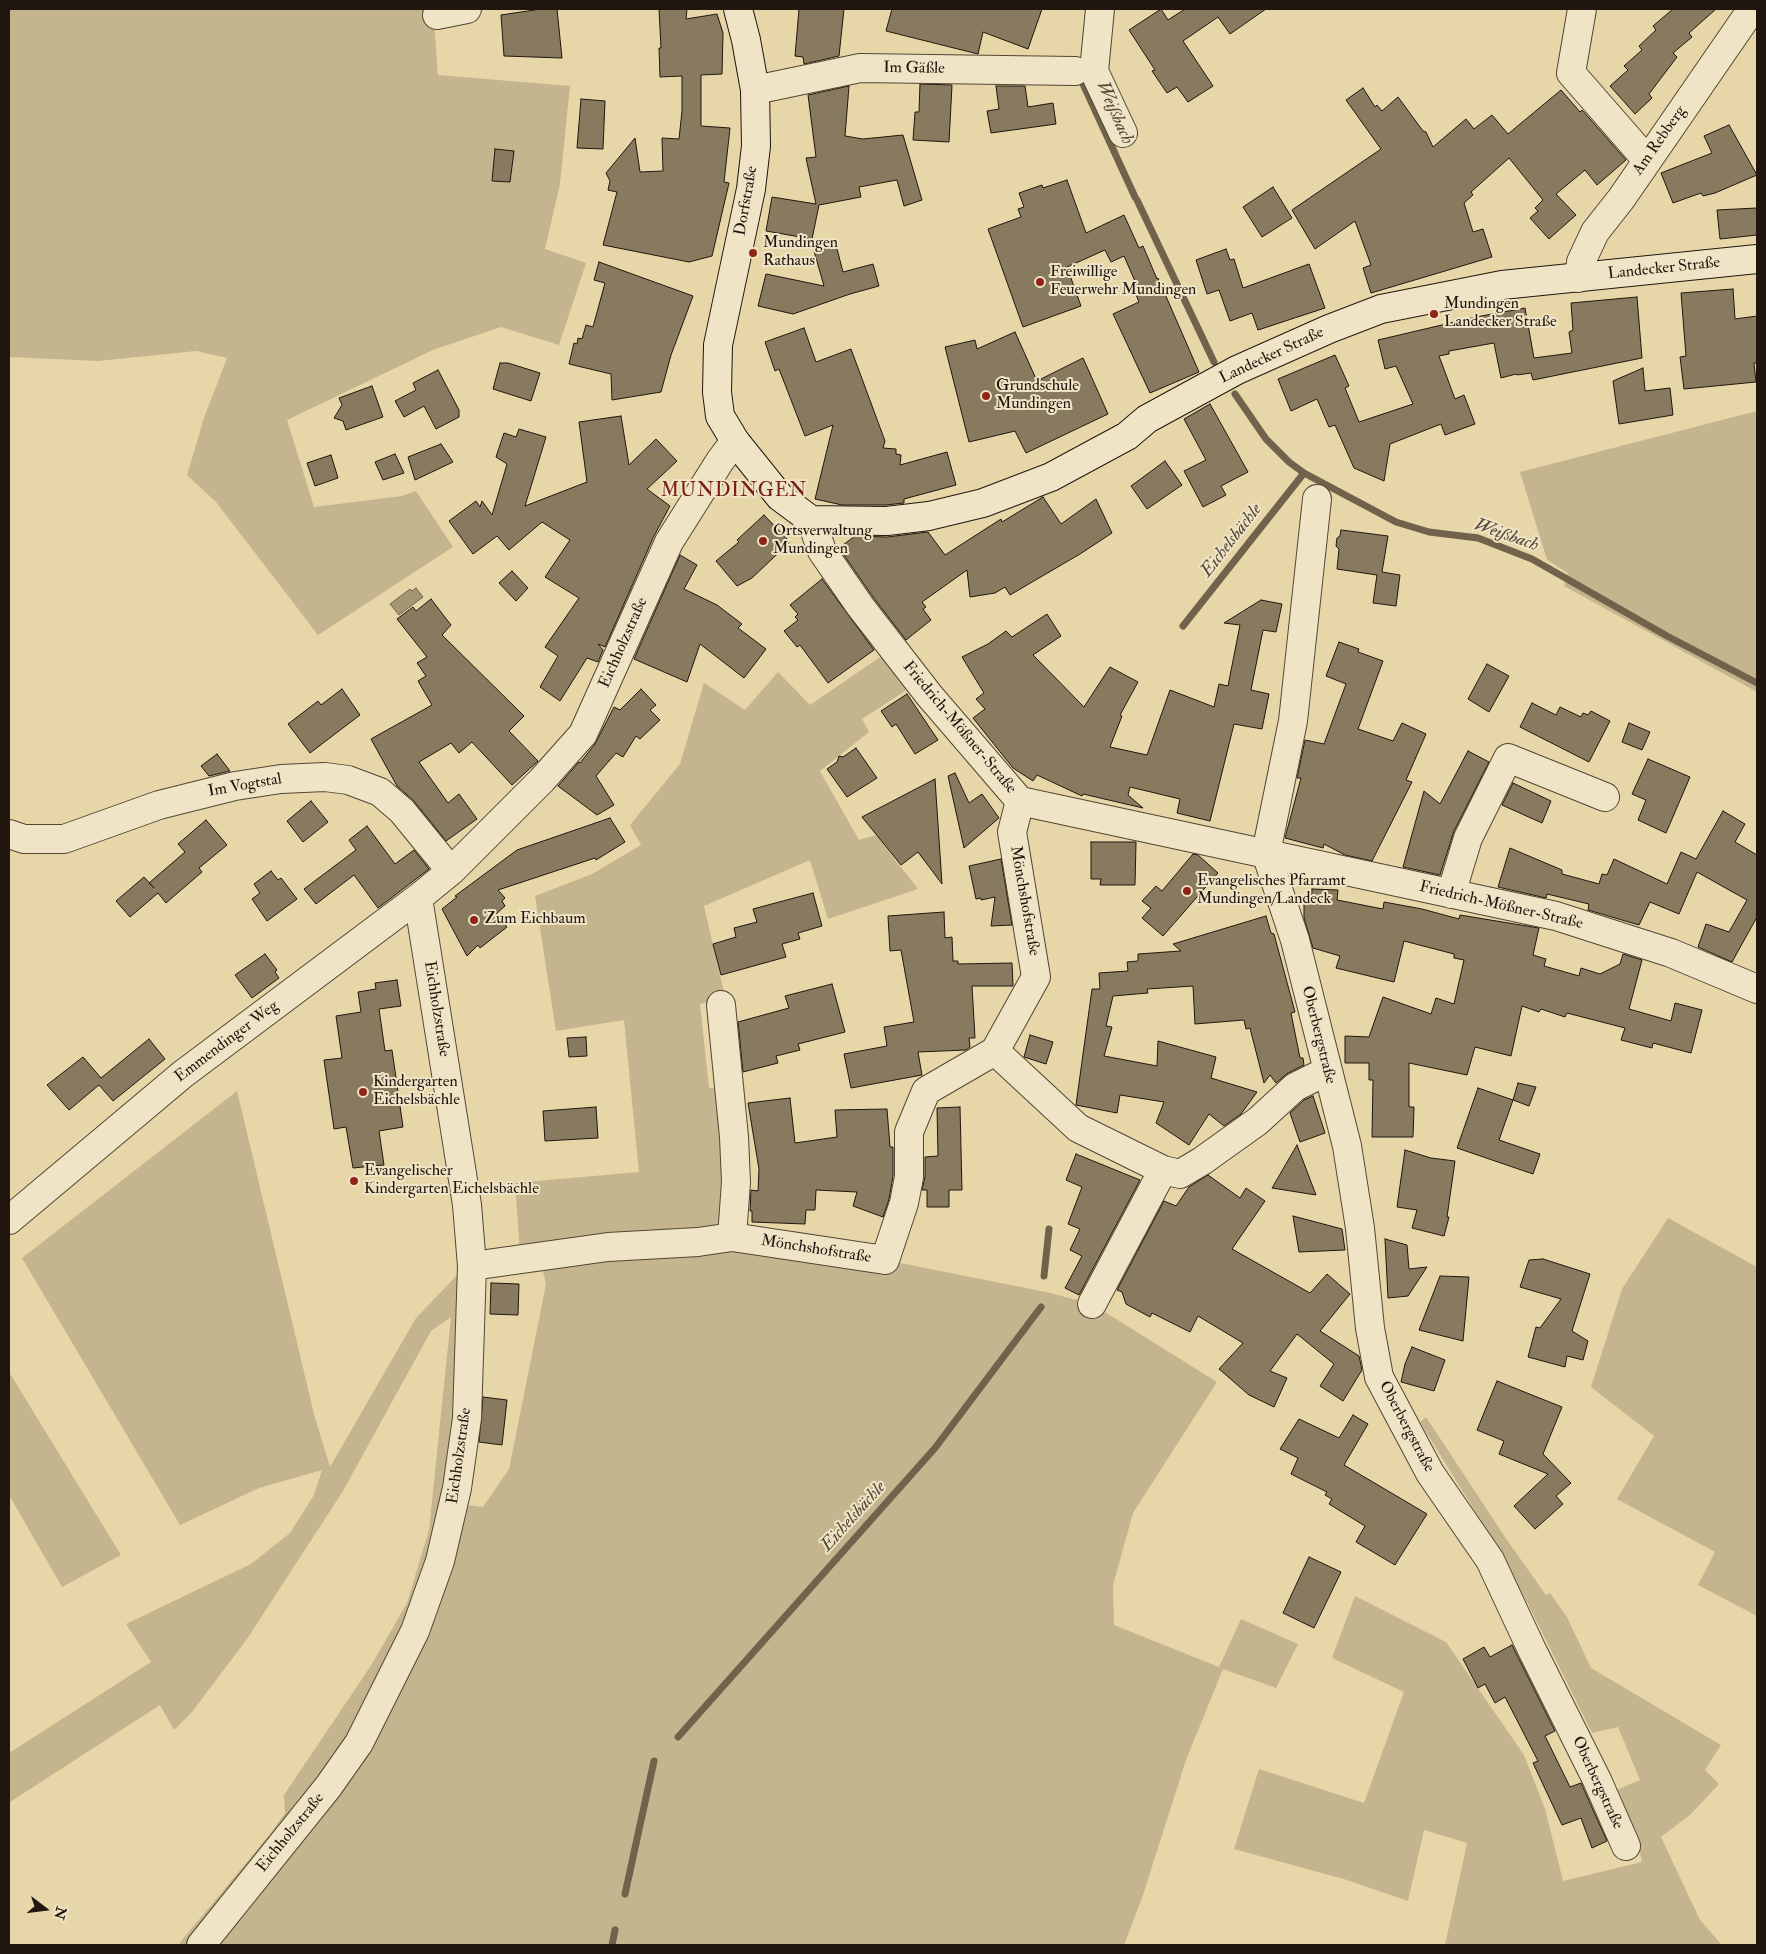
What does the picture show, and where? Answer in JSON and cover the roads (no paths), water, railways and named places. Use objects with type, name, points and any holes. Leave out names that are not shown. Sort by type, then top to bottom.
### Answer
[{"type":"street","points":[[437,15],[468,9]]},
{"type":"street","name":"Dorfstraße","points":[[738,9],[755,90],[756,146],[751,188],[718,345],[717,392],[720,416],[735,441],[780,497],[811,520]]},
{"type":"street","points":[[1100,9],[1094,71],[1123,133]]},
{"type":"street","points":[[1582,9],[1571,74],[1646,160]]},
{"type":"street","name":"Am Rebberg","points":[[1579,278],[1580,262],[1595,232],[1621,198],[1646,160],[1751,20]]},
{"type":"street","name":"Im Gäßle","points":[[755,90],[860,68],[1075,71]]},
{"type":"street","name":"Landecker Straße","points":[[811,520],[887,521],[929,516],[983,503],[1051,477],[1127,436],[1147,419],[1237,370],[1330,329],[1373,313],[1431,298],[1502,285],[1757,259]]},
{"type":"street","name":"Eichholzstraße","points":[[451,871],[542,780],[583,734],[669,542],[720,461],[735,441]]},
{"type":"street","points":[[1266,853],[1293,721],[1317,499]]},
{"type":"street","name":"Friedrich-Mößner-Straße","points":[[811,520],[822,551],[860,606],[929,695],[1020,801],[1556,916],[1671,953],[1757,988]]},
{"type":"street","points":[[1451,894],[1468,838],[1508,758],[1604,797]]},
{"type":"street","name":"Im Vogtstal","points":[[9,834],[24,839],[64,838],[159,804],[235,786],[281,779],[324,777],[348,780],[380,792],[402,811],[451,871]]},
{"type":"street","name":"Mönchshofstraße","points":[[472,1266],[608,1247],[698,1242],[732,1237],[885,1260],[904,1203],[909,1177],[909,1132],[926,1091],[995,1051],[1036,977],[1012,832],[1020,801]]},
{"type":"street","name":"Oberbergstraße","points":[[1266,853],[1295,940],[1347,1146],[1360,1228],[1370,1328],[1379,1377],[1430,1473],[1490,1560],[1532,1650],[1597,1780],[1626,1846]]},
{"type":"street","name":"Emmendinger Weg","points":[[9,1220],[183,1074],[418,898],[451,871]]},
{"type":"street","name":"Eichholzstraße","points":[[201,1945],[328,1787],[359,1743],[415,1631],[440,1561],[457,1488],[467,1418],[472,1266],[467,1205],[418,898]]},
{"type":"street","points":[[721,1005],[734,1137],[736,1182],[732,1237]]},
{"type":"street","points":[[995,1051],[1078,1128],[1163,1170],[1180,1174],[1202,1161],[1258,1121],[1295,1087],[1327,1071]]},
{"type":"street","points":[[1092,1304],[1163,1170]]},
{"type":"waterway","name":"Weißbach","points":[[1083,74],[1083,84],[1135,197]]},
{"type":"waterway","name":"Weißbach","points":[[1137,200],[1214,362]]},
{"type":"waterway","name":"Weißbach","points":[[1235,394],[1266,439],[1289,462],[1304,473],[1396,522],[1429,532],[1478,538],[1532,559],[1667,636],[1757,683]]},
{"type":"waterway","name":"Eichelsbächle","points":[[1183,626],[1304,473]]},
{"type":"waterway","name":"Eichelsbächle","points":[[1044,1276],[1049,1229]]},
{"type":"waterway","name":"Eichelsbächle","points":[[678,1737],[935,1448],[1041,1307]]},
{"type":"waterway","name":"Eichelsbächle","points":[[625,1894],[654,1761]]},
{"type":"waterway","name":"Eichelsbächle","points":[[612,1945],[615,1930]]},
{"type":"place","name":"Mundingen Rathaus","points":[[753,253]]},
{"type":"place","name":"Freiwillige Feuerwehr Mundingen","points":[[1040,282]]},
{"type":"place","name":"Mundingen Landecker Straße","points":[[1434,314]]},
{"type":"place","name":"Grundschule Mundingen","points":[[986,396]]},
{"type":"place","name":"Ortsverwaltung Mundingen","points":[[763,541]]},
{"type":"place","name":"Evangelisches Pfarramt Mundingen/Landeck","points":[[1187,891]]},
{"type":"place","name":"Zum Eichbaum","points":[[474,920]]},
{"type":"place","name":"Kindergarten Eichelsbächle","points":[[363,1092]]},
{"type":"place","name":"Evangelischer Kindergarten Eichelsbächle","points":[[354,1181]]},
{"type":"district","name":"MUNDINGEN","points":[[734,492]]}]
